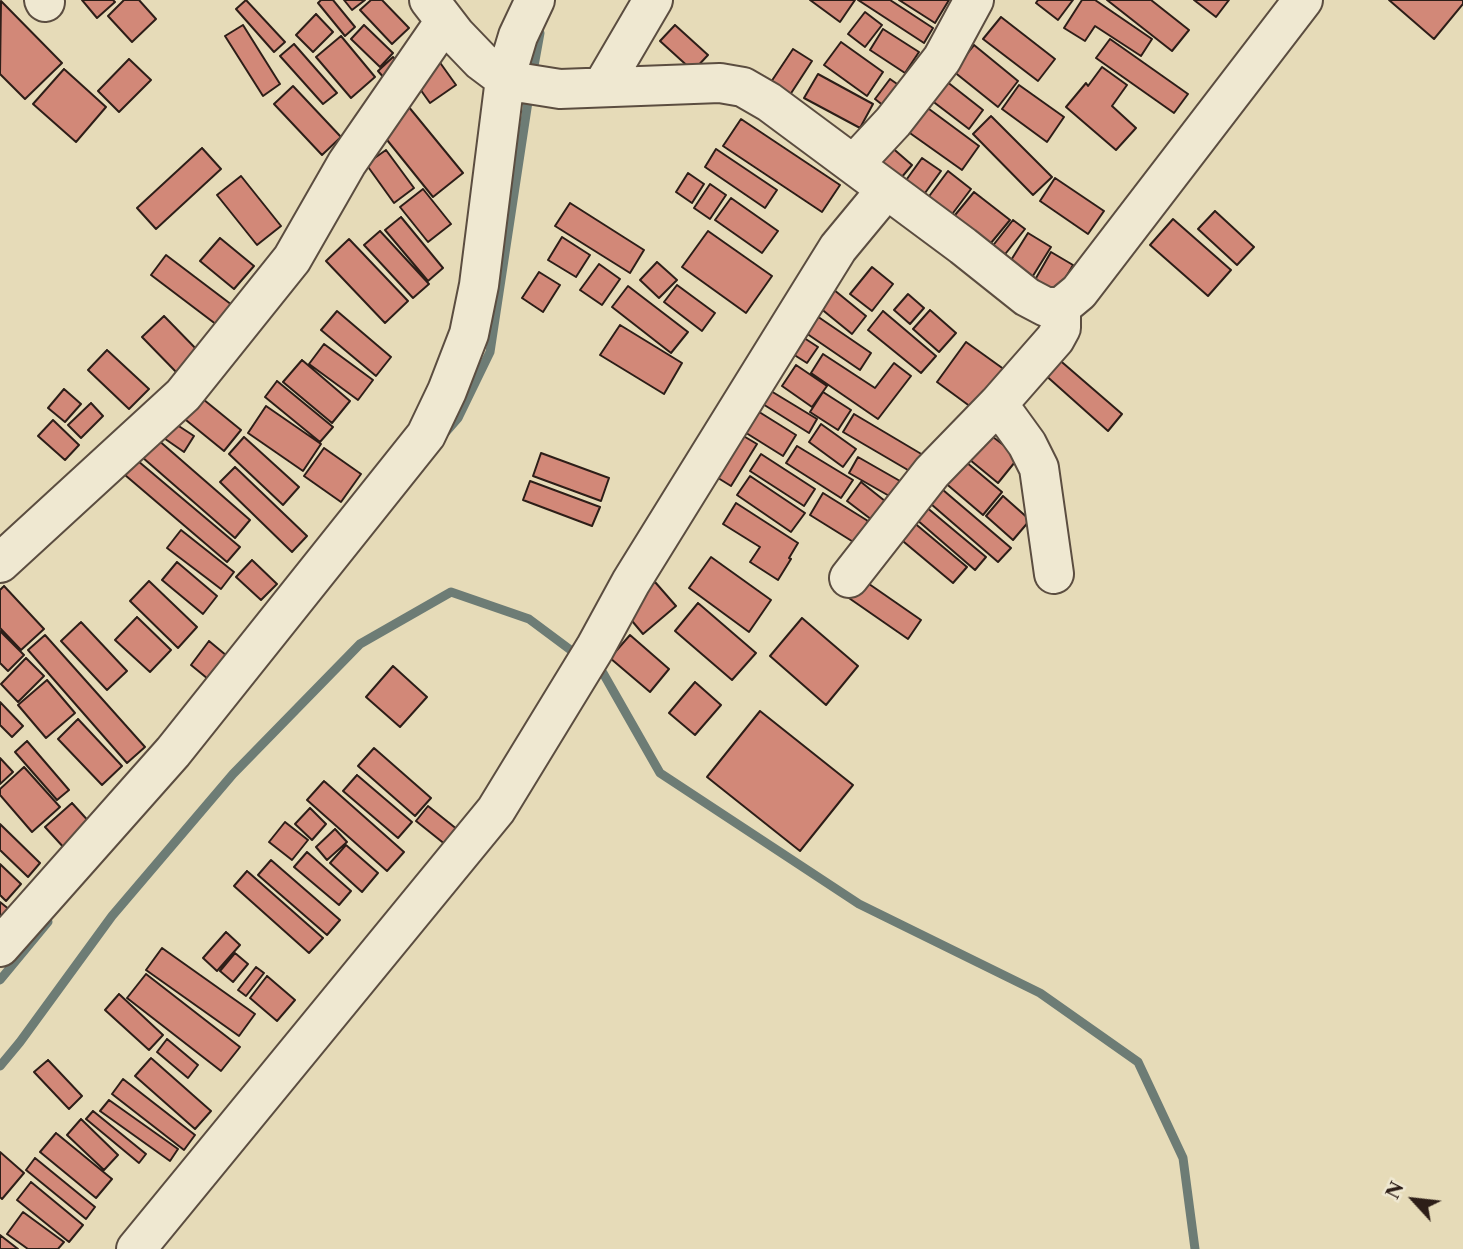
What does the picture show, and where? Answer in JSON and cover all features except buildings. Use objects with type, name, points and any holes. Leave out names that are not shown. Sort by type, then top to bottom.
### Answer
[{"type":"street","points":[[0,947],[173,752],[426,435],[469,334],[518,36],[535,0]]},
{"type":"street","points":[[602,87],[653,0]]},
{"type":"street","points":[[854,164],[893,122],[942,59],[974,0]]},
{"type":"street","points":[[0,563],[183,394],[292,259],[437,11],[481,61],[510,80],[560,89],[720,83],[743,88],[769,102],[854,164],[1027,297],[1046,307],[1061,307],[1079,292],[1303,0]]},
{"type":"street","points":[[136,1249],[496,810],[631,582],[838,248],[887,190]]},
{"type":"street","points":[[849,578],[932,472],[998,404],[1055,339],[1061,328],[1061,307]]},
{"type":"street","points":[[998,404],[1027,444],[1038,468],[1054,574]]},
{"type":"waterway","points":[[532,77],[540,33]]},
{"type":"waterway","points":[[445,433],[458,418],[490,352],[529,95]]},
{"type":"waterway","points":[[0,1066],[112,916],[233,774],[360,644],[451,592],[529,619],[580,657]]},
{"type":"waterway","points":[[595,667],[603,673],[660,773],[859,904],[1040,993],[1138,1062],[1183,1158],[1195,1249]]},
{"type":"waterway","points":[[0,980],[48,922]]}]
